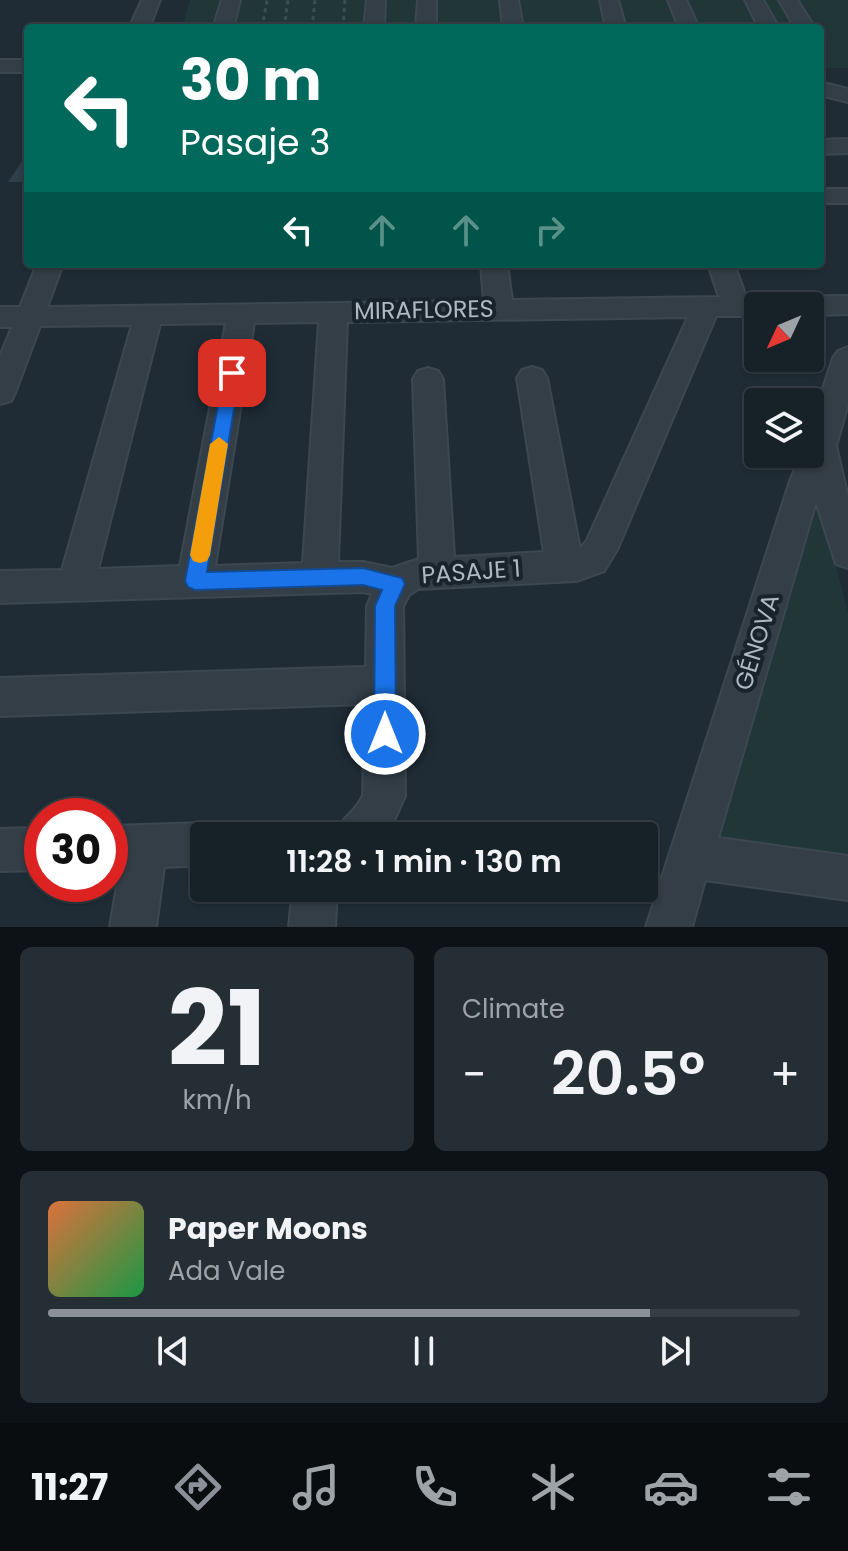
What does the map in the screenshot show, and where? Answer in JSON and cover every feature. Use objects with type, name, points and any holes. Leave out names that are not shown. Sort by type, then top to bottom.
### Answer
[{"type":"street","points":[[141,24],[151,0]]},
{"type":"street","points":[[224,24],[231,0]]},
{"type":"street","points":[[374,24],[376,0]]},
{"type":"street","points":[[426,24],[427,0]]},
{"type":"street","points":[[509,0],[512,24]]},
{"type":"street","points":[[609,0],[615,24]]},
{"type":"street","points":[[677,0],[687,24]]},
{"type":"street","points":[[754,0],[767,24]]},
{"type":"street","points":[[788,0],[803,24]]},
{"type":"street","points":[[0,66],[24,66]]},
{"type":"street","points":[[824,89],[835,90],[847,98]]},
{"type":"street","points":[[824,147],[848,146]]},
{"type":"street","points":[[824,196],[848,196]]},
{"type":"street","points":[[0,393],[48,268]]},
{"type":"street","points":[[494,268],[499,309]]},
{"type":"street","points":[[532,378],[570,566],[592,560],[600,550],[722,306],[721,268]]},
{"type":"street","name":"MIRAFLORES","points":[[0,317],[848,305]]},
{"type":"street","points":[[320,577],[334,312]]},
{"type":"street","points":[[195,581],[242,313]]},
{"type":"street","points":[[76,584],[149,315]]},
{"type":"street","name":"GÉNOVA","points":[[824,425],[848,358]]},
{"type":"street","points":[[428,379],[437,572]]},
{"type":"street","name":"GÉNOVA","points":[[669,927],[812,468]]},
{"type":"street","points":[[824,468],[848,553]]},
{"type":"street","name":"PASAJE 1","points":[[372,822],[384,796],[385,606],[395,584],[409,576],[437,572],[570,566]]},
{"type":"street","points":[[0,587],[320,577],[372,577],[395,584]]},
{"type":"street","points":[[0,697],[385,685]]},
{"type":"street","points":[[128,846],[190,844]]},
{"type":"street","points":[[691,856],[848,878]]},
{"type":"street","points":[[128,860],[133,927]]},
{"type":"street","points":[[312,927],[314,902]]},
{"type":"path","points":[[263,24],[267,0]]},
{"type":"path","points":[[285,24],[288,0]]},
{"type":"path","points":[[312,24],[315,0]]},
{"type":"path","points":[[343,24],[345,0]]},
{"type":"green space","points":[[190,0],[848,0],[848,68],[824,68],[824,24],[183,24]]},
{"type":"green space","points":[[819,501],[848,613],[848,857],[713,844]]},
{"type":"building","points":[[23,160],[24,160],[24,182],[8,182]]},
{"type":"slow traffic","points":[[200,555],[219,444]]},
{"type":"route","points":[[232,373],[195,581],[363,577],[395,584],[385,606],[385,734]]}]
